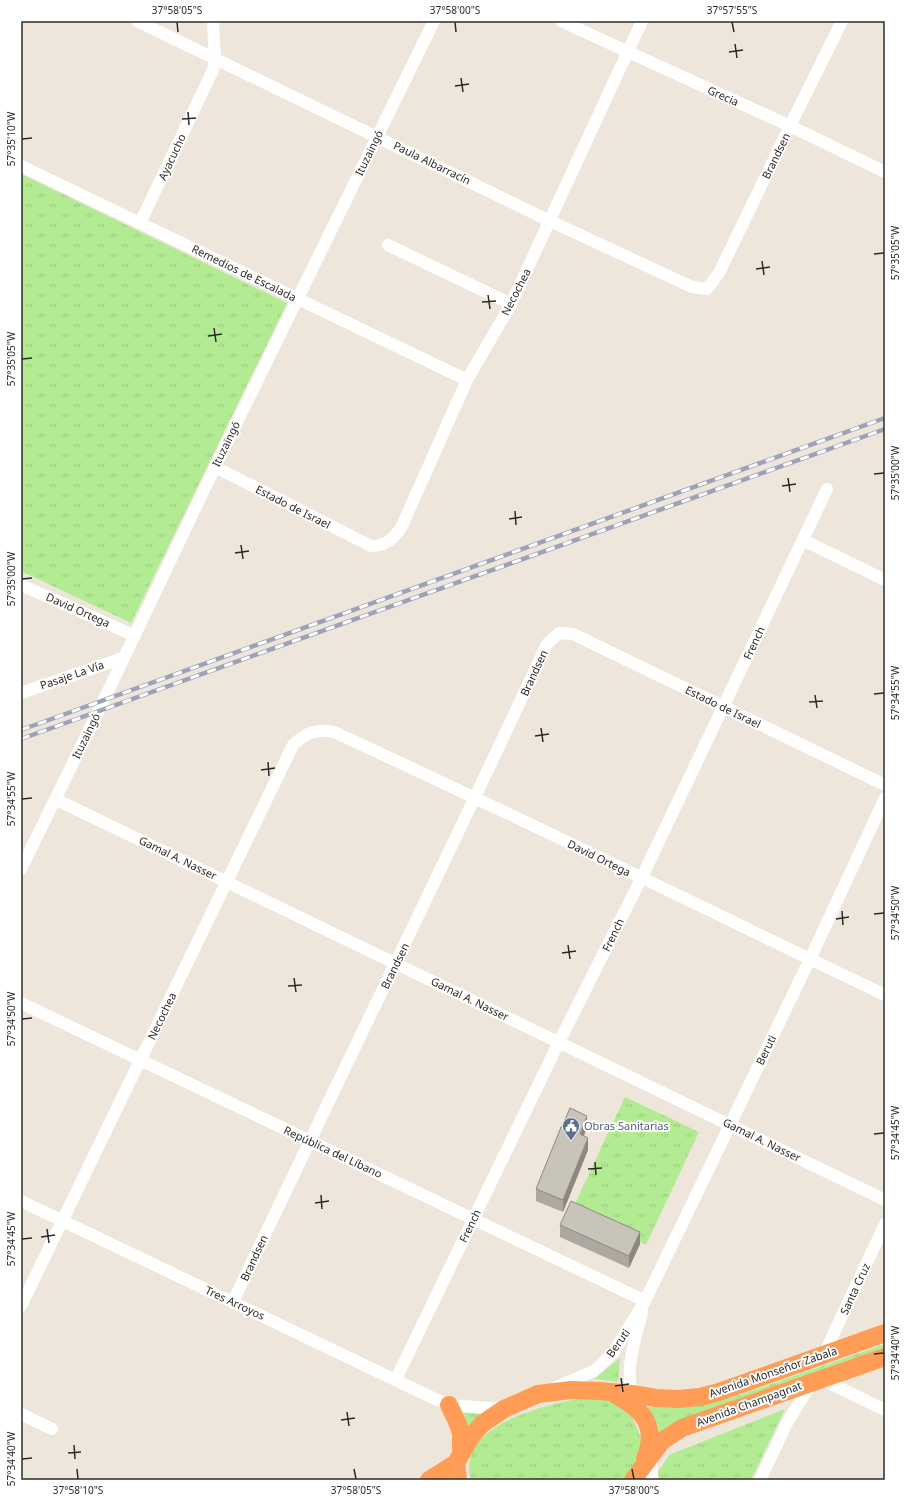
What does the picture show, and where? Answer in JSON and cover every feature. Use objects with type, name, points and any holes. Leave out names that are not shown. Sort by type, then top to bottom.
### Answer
[{"type":"highway","name":"Avenida Monseñor Zabala","points":[[612,1393],[632,1394],[656,1398],[679,1399],[700,1397],[719,1392],[885,1333]]},
{"type":"highway","name":"Avenida Champagnat","points":[[641,1478],[651,1455],[662,1441],[682,1428],[885,1357]]},
{"type":"highway","points":[[429,1480],[458,1466],[471,1437],[482,1424],[504,1409],[538,1394],[571,1390],[612,1393],[629,1402],[643,1414],[650,1437],[649,1449],[641,1478]]},
{"type":"highway","points":[[449,1405],[461,1434],[458,1466]]},
{"type":"street","name":"Paula Albarracín","points":[[137,21],[550,221],[692,287],[707,289]]},
{"type":"street","name":"Ayacucho","points":[[140,223],[213,70],[215,59],[214,21]]},
{"type":"street","name":"Ituzaingó","points":[[21,869],[135,636],[215,467],[434,21]]},
{"type":"street","name":"Grecia","points":[[561,21],[790,126],[885,172]]},
{"type":"street","name":"Necochea","points":[[371,546],[379,546],[387,543],[401,528],[467,380],[511,304],[642,21]]},
{"type":"street","name":"Brandsen","points":[[707,289],[719,273],[842,21]]},
{"type":"street","name":"Remedios de Escalada","points":[[21,166],[467,380]]},
{"type":"street","points":[[388,245],[511,304]]},
{"type":"street","name":"Estado de Israel","points":[[215,467],[371,546]]},
{"type":"street","name":"French","points":[[396,1379],[559,1042],[641,879],[827,490]]},
{"type":"street","points":[[803,540],[885,580]]},
{"type":"street","name":"David Ortega","points":[[21,585],[135,636]]},
{"type":"street","name":"Brandsen","points":[[233,1302],[309,1141],[476,798],[547,644],[559,633]]},
{"type":"street","name":"Estado de Israel","points":[[559,633],[573,634],[885,785]]},
{"type":"street","name":"Pasaje La Vía","points":[[21,693],[124,658]]},
{"type":"street","name":"David Ortega","points":[[310,732],[321,730],[334,732],[476,798],[641,879],[885,995]]},
{"type":"street","name":"Necochea","points":[[21,1306],[293,745],[310,732]]},
{"type":"street","name":"Beruti","points":[[538,1394],[594,1371],[613,1353],[645,1301],[810,959],[885,798]]},
{"type":"street","name":"Gamal A. Nasser","points":[[55,799],[885,1200]]},
{"type":"street","name":"República del Líbano","points":[[21,1003],[645,1301]]},
{"type":"street","name":"Tres Arroyos","points":[[21,1201],[449,1405],[504,1409]]},
{"type":"street","name":"Santa Cruz","points":[[824,1354],[885,1224]]},
{"type":"street","name":"Beruti","points":[[643,1414],[632,1394],[629,1378],[632,1357],[645,1301]]},
{"type":"street","points":[[760,1480],[788,1421],[817,1381],[885,1410]]},
{"type":"street","points":[[21,1414],[52,1429]]},
{"type":"street","points":[[650,1437],[651,1455]]},
{"type":"green space","points":[[21,174],[287,303],[131,623],[21,571]]},
{"type":"green space","points":[[625,1097],[699,1132],[646,1245],[572,1210]]},
{"type":"green space","points":[[885,1344],[885,1349],[659,1436],[658,1426],[648,1407],[700,1406],[734,1397]]},
{"type":"green space","points":[[620,1358],[618,1382],[594,1379]]},
{"type":"green space","points":[[577,1399],[610,1400],[631,1415],[643,1442],[640,1458],[627,1476],[622,1480],[471,1480],[469,1468],[472,1452],[481,1439],[494,1428],[510,1419],[528,1412]]},
{"type":"green space","points":[[785,1409],[751,1480],[659,1480],[658,1472],[669,1455]]},
{"type":"green space","points":[[464,1413],[483,1414],[473,1421],[466,1431]]},
{"type":"building","points":[[570,1108],[587,1116],[580,1134],[588,1138],[563,1200],[536,1189]]},
{"type":"building","points":[[571,1201],[640,1232],[629,1256],[560,1225]]},
{"type":"railway","points":[[21,730],[885,418]]},
{"type":"railway","points":[[21,739],[885,429]]},
{"type":"place","name":"Obras Sanitarias","points":[[571,1141]]}]
